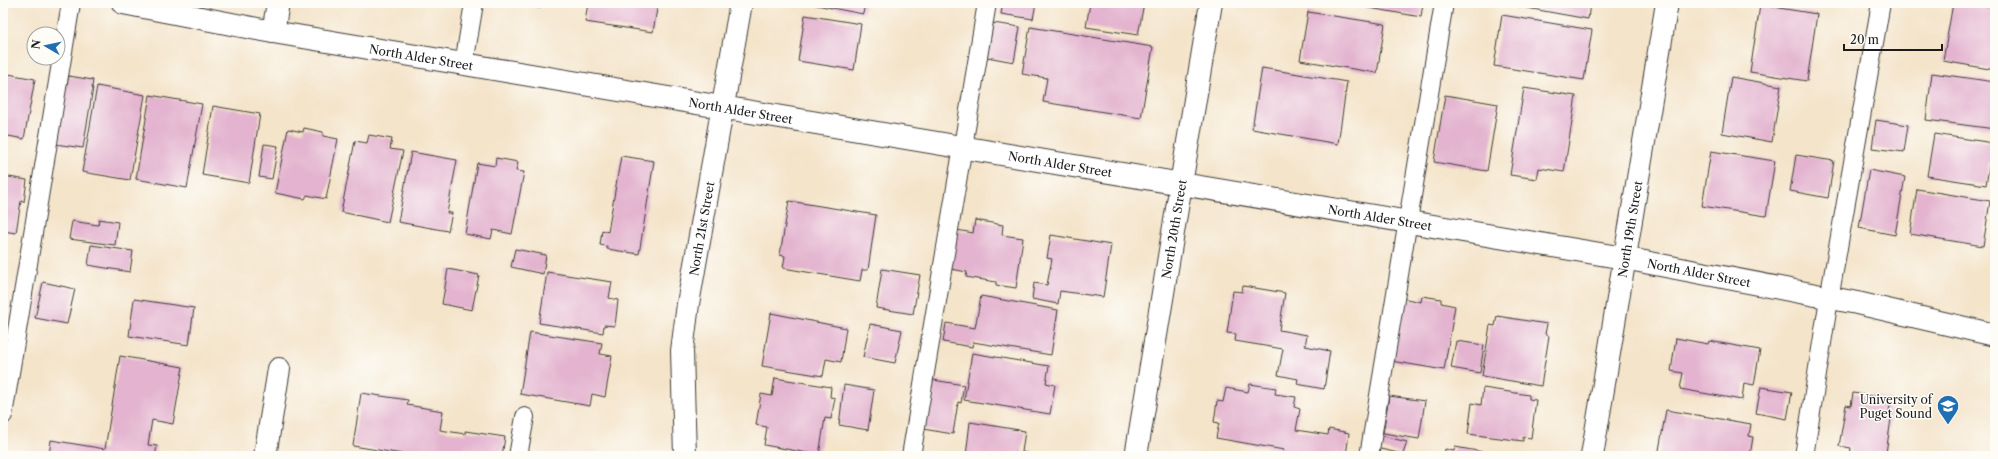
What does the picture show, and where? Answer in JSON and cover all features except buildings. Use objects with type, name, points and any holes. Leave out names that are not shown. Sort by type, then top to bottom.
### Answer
[{"type":"street","name":"North Alder Street","points":[[123,3],[273,32],[1624,258],[1829,299],[1857,303],[1995,335]]},
{"type":"street","points":[[273,32],[278,3]]},
{"type":"street","name":"North 21st Street","points":[[685,456],[682,351],[692,275],[724,108],[741,3]]},
{"type":"street","name":"North 20th Street","points":[[1136,456],[1211,3]]},
{"type":"street","name":"North 19th Street","points":[[1592,456],[1667,3]]},
{"type":"street","points":[[265,456],[279,369]]},
{"type":"lane","points":[[3,415],[71,3]]},
{"type":"lane","points":[[464,64],[474,3]]},
{"type":"lane","points":[[911,456],[987,3]]},
{"type":"lane","points":[[1369,456],[1444,3]]},
{"type":"lane","points":[[1804,456],[1829,299],[1881,3]]},
{"type":"lane","points":[[518,456],[524,416]]},
{"type":"place","name":"University of Puget Sound","points":[[1948,426]]}]
